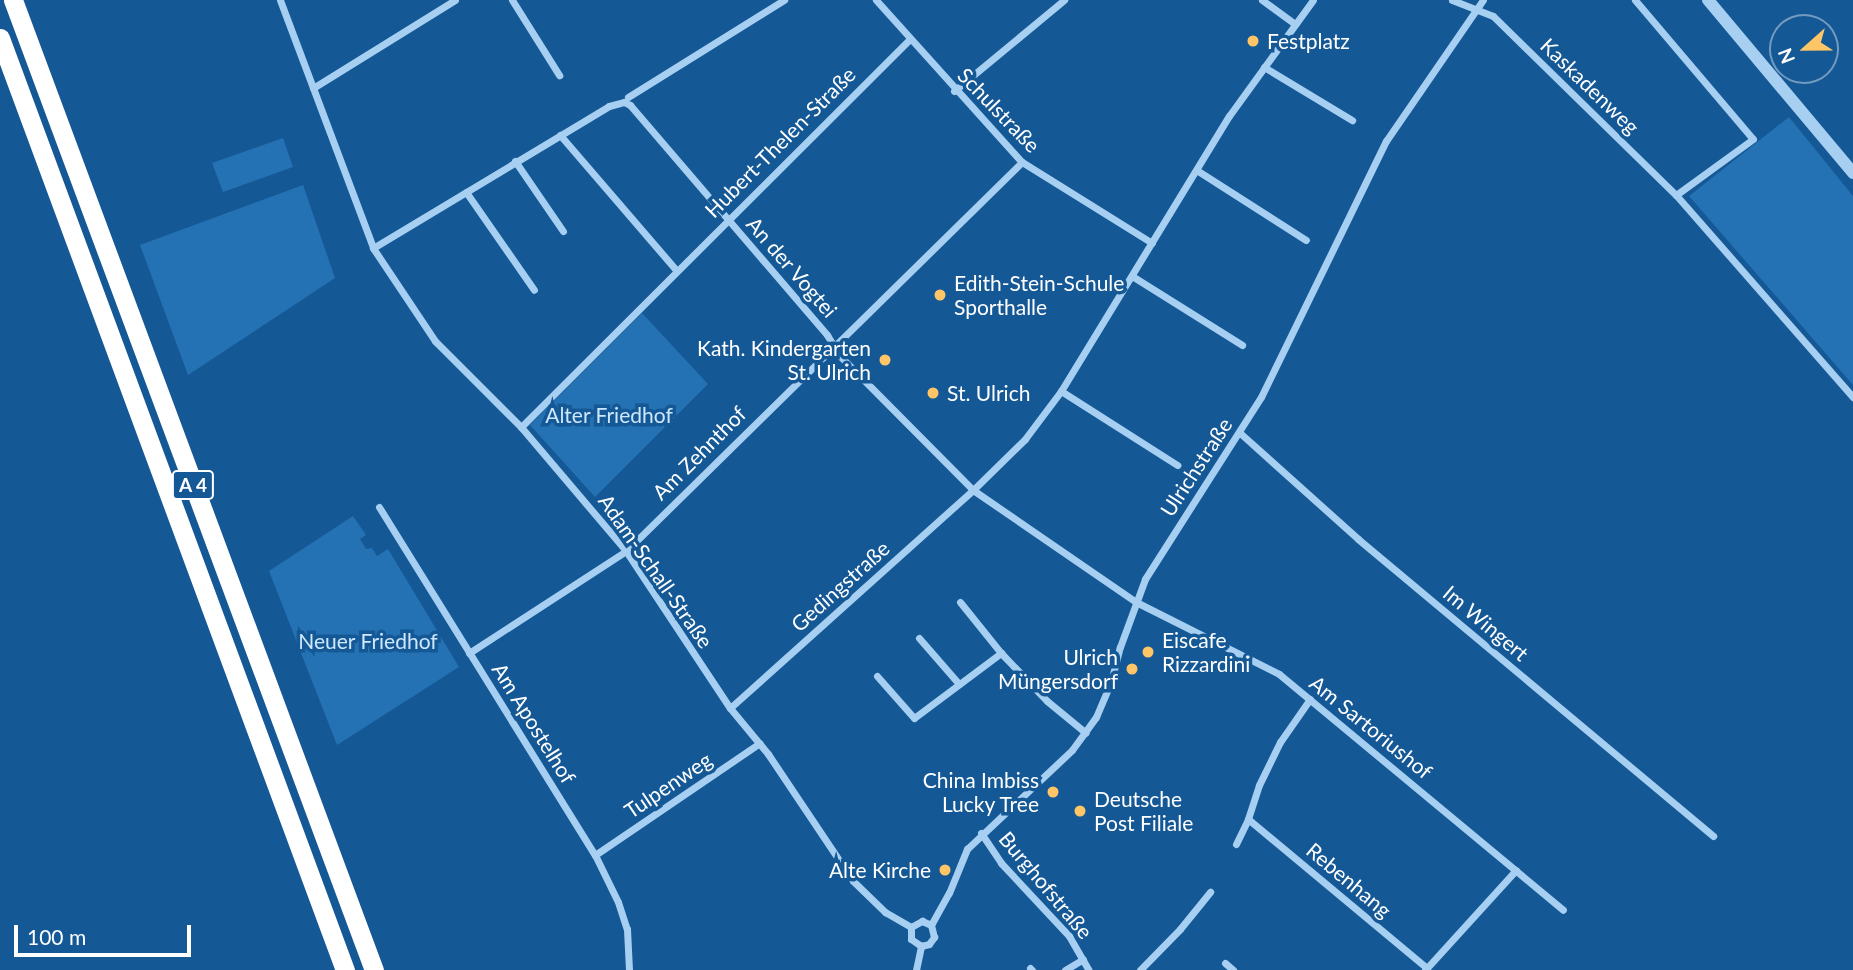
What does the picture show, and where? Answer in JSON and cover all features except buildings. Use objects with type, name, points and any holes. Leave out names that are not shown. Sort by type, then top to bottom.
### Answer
[{"type":"highway","name":"A 4","points":[[13,0],[374,970]]},
{"type":"highway","name":"A 4","points":[[0,38],[345,970]]},
{"type":"street","name":"Adam-Schall-Straße","points":[[280,0],[373,247],[435,341],[521,427],[626,551],[730,708],[760,743],[853,881],[884,912],[911,927]]},
{"type":"street","points":[[313,88],[455,0]]},
{"type":"street","points":[[512,0],[559,75]]},
{"type":"street","points":[[628,97],[784,0]]},
{"type":"street","name":"Schulstraße","points":[[876,0],[954,91],[1022,162],[1152,243]]},
{"type":"street","points":[[954,91],[1064,0]]},
{"type":"street","points":[[1262,0],[1295,24]]},
{"type":"street","name":"Gedingstraße","points":[[730,708],[973,490],[1025,439],[1060,391],[1198,171],[1229,116],[1312,0]]},
{"type":"street","name":"Kaskadenweg","points":[[1452,0],[1493,16],[1676,195],[1853,397]]},
{"type":"street","name":"Ulrichstraße","points":[[930,925],[948,893],[967,849],[1086,733],[1104,702],[1136,602],[1166,543],[1240,433],[1277,367],[1386,141],[1483,0]]},
{"type":"street","points":[[1634,0],[1753,139],[1676,195]]},
{"type":"street","points":[[1707,0],[1853,173]]},
{"type":"street","name":"Hubert-Thelen-Straße","points":[[521,427],[910,40]]},
{"type":"street","points":[[1264,67],[1352,120]]},
{"type":"street","name":"An der Vogtei","points":[[373,247],[609,106],[624,102],[630,105],[834,344],[840,356],[973,490],[1136,602]]},
{"type":"street","points":[[560,135],[676,270]]},
{"type":"street","points":[[515,161],[563,231]]},
{"type":"street","name":"Am Zehnthof","points":[[469,653],[626,551],[1022,162]]},
{"type":"street","points":[[1198,171],[1306,240]]},
{"type":"street","points":[[466,192],[534,290]]},
{"type":"street","points":[[1132,276],[1242,345]]},
{"type":"street","points":[[1060,391],[1177,465]]},
{"type":"street","name":"Im Wingert","points":[[1240,433],[1358,539],[1713,836]]},
{"type":"street","name":"Am Apostelhof","points":[[379,507],[595,855],[618,902],[627,929],[629,970]]},
{"type":"street","points":[[960,602],[1001,653],[1047,701],[1086,733]]},
{"type":"street","name":"Am Sartoriushof","points":[[1136,602],[1271,669],[1563,910]]},
{"type":"street","points":[[919,638],[959,684]]},
{"type":"street","points":[[877,676],[914,718],[1001,653]]},
{"type":"street","points":[[1236,844],[1279,742],[1310,699]]},
{"type":"street","name":"Tulpenweg","points":[[595,855],[760,743]]},
{"type":"street","name":"Rebenhang","points":[[1248,819],[1426,969],[1516,870]]},
{"type":"street","name":"Burghofstraße","points":[[981,833],[1001,863],[1069,936],[1089,970]]},
{"type":"street","points":[[1140,970],[1180,929],[1210,892]]},
{"type":"street","points":[[922,921],[930,925],[934,932],[932,941],[921,946],[911,939],[911,927],[922,921]]},
{"type":"street","points":[[916,970],[921,946]]},
{"type":"street","name":"Burghofstraße","points":[[1065,970],[1083,958]]},
{"type":"street","points":[[1225,963],[1233,970]]},
{"type":"green space","points":[[1789,117],[1853,196],[1853,385],[1689,196]]},
{"type":"green space","points":[[283,138],[293,167],[223,192],[212,163]]},
{"type":"green space","points":[[303,185],[335,278],[188,375],[140,245]]},
{"type":"green space","name":"Alter Friedhof","points":[[642,313],[708,384],[595,497],[530,425]]},
{"type":"green space","name":"Neuer Friedhof","points":[[353,516],[366,535],[360,539],[366,549],[372,548],[377,556],[388,549],[459,667],[337,745],[269,571]]},
{"type":"place","name":"Festplatz","points":[[1253,41]]},
{"type":"place","name":"Edith-Stein-Schule Sporthalle","points":[[940,295]]},
{"type":"place","name":"Kath. Kindergarten St. Ulrich","points":[[885,360]]},
{"type":"place","name":"St. Ulrich","points":[[933,393]]},
{"type":"place","name":"Eiscafe Rizzardini","points":[[1148,652]]},
{"type":"place","name":"Ulrich Müngersdorf","points":[[1132,669]]},
{"type":"place","name":"China Imbiss Lucky Tree","points":[[1053,792]]},
{"type":"place","name":"Deutsche Post Filiale","points":[[1080,811]]},
{"type":"place","name":"Alte Kirche","points":[[945,870]]}]
